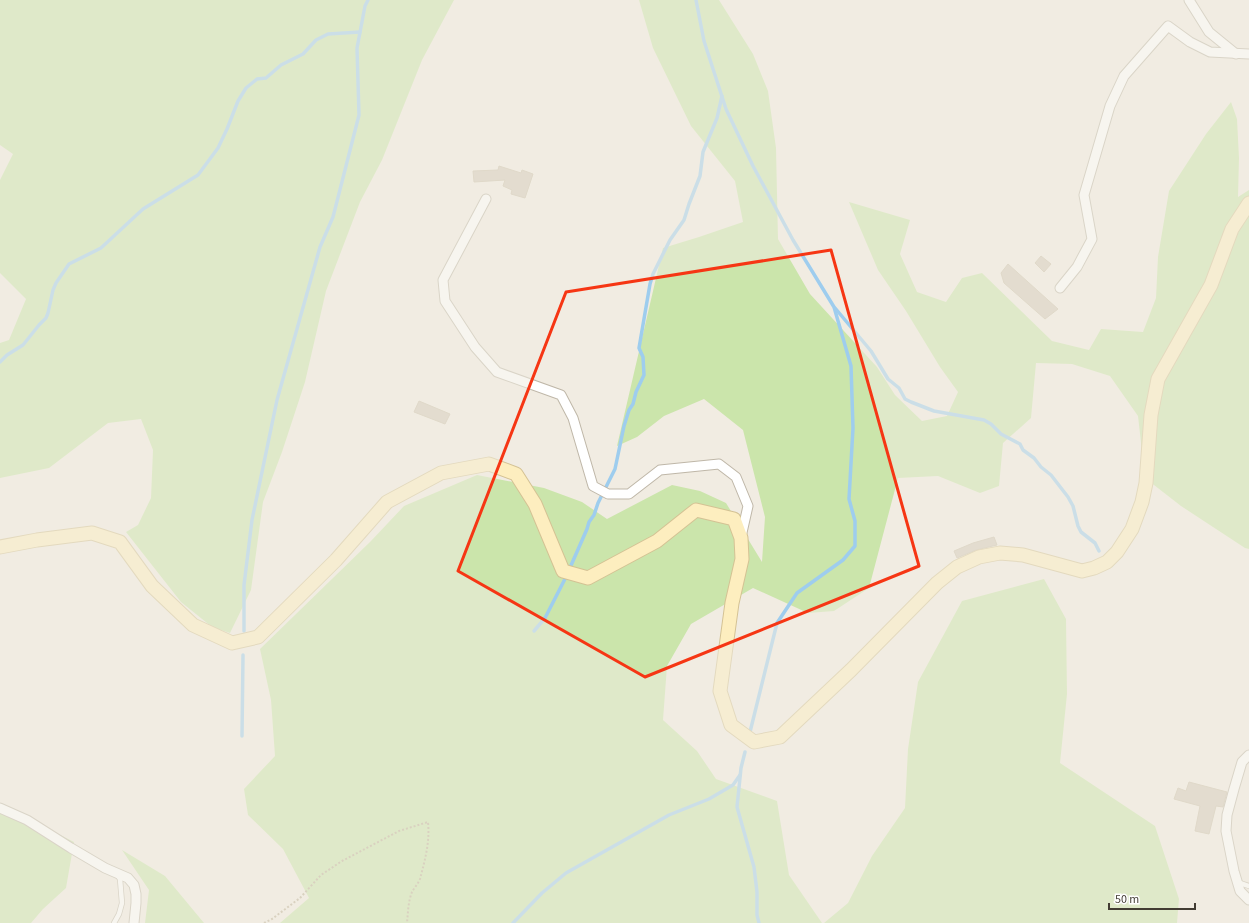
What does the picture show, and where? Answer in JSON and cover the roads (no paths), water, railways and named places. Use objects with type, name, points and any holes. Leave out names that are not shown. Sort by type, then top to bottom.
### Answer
[{"type":"street","points":[[1189,0],[1209,32],[1236,54]]},
{"type":"street","points":[[1060,288],[1077,267],[1092,238],[1084,195],[1110,106],[1124,76],[1168,26],[1190,42],[1210,52],[1249,54]]},
{"type":"street","points":[[486,199],[443,280],[445,301],[475,346],[496,372],[561,396],[573,418],[593,486],[608,494],[629,494],[660,470],[719,464],[736,476],[748,506],[741,538],[742,559],[732,602],[720,691],[731,726],[754,742],[780,737],[851,670],[937,583],[957,567],[979,557],[1000,553],[1023,556],[1082,571],[1094,568],[1107,562],[1117,552],[1132,530],[1142,502],[1146,483],[1151,415],[1158,379],[1211,285],[1232,229],[1249,203]]},
{"type":"street","points":[[0,547],[37,540],[92,533],[120,542],[152,586],[193,625],[232,643],[258,637],[336,560],[387,502],[441,473],[489,464],[516,474],[535,504],[563,571],[588,578],[657,541],[696,510],[734,519],[741,538]]},
{"type":"street","points":[[1249,755],[1242,762],[1227,815],[1226,831],[1237,882],[1240,891],[1249,900]]},
{"type":"street","points":[[0,808],[27,820],[105,868],[128,878],[134,885],[136,903],[134,923]]},
{"type":"lane","points":[[105,868],[118,876],[120,879],[122,902],[119,914],[114,923]]},
{"type":"lane","points":[[1237,882],[1249,886]]},
{"type":"waterway","points":[[244,631],[244,585],[252,520],[277,400],[320,247],[333,217],[359,115],[357,48],[365,6],[368,0]]},
{"type":"waterway","points":[[696,0],[704,41],[726,109],[753,166],[793,240],[834,307],[851,366],[853,428],[849,499],[855,521],[855,546],[843,560],[797,593],[777,623],[750,732]]},
{"type":"waterway","points":[[0,362],[7,355],[23,345],[46,318],[53,290],[69,264],[101,248],[143,209],[198,175],[218,148],[238,101],[246,88],[257,79],[266,78],[281,65],[303,54],[316,40],[328,34],[360,32]]},
{"type":"waterway","points":[[569,570],[589,522],[594,515],[598,503],[615,469],[624,426],[636,392],[644,375],[643,357],[639,348],[650,284],[653,274],[670,240],[684,220],[700,176],[703,152],[717,118],[722,96]]},
{"type":"waterway","points":[[835,308],[871,351],[888,379],[899,388],[905,399],[934,411],[984,420],[991,424],[1001,434],[1020,444],[1023,450],[1034,458],[1041,467],[1051,475],[1068,497],[1073,506],[1081,532],[1095,543],[1099,551]]},
{"type":"waterway","points":[[534,631],[545,618],[567,575]]},
{"type":"waterway","points":[[242,736],[243,655]]},
{"type":"waterway","points":[[745,752],[741,768],[737,807],[754,867],[757,892],[757,915],[759,923]]},
{"type":"waterway","points":[[513,923],[542,893],[566,873],[669,815],[709,799],[733,785],[740,775]]}]
